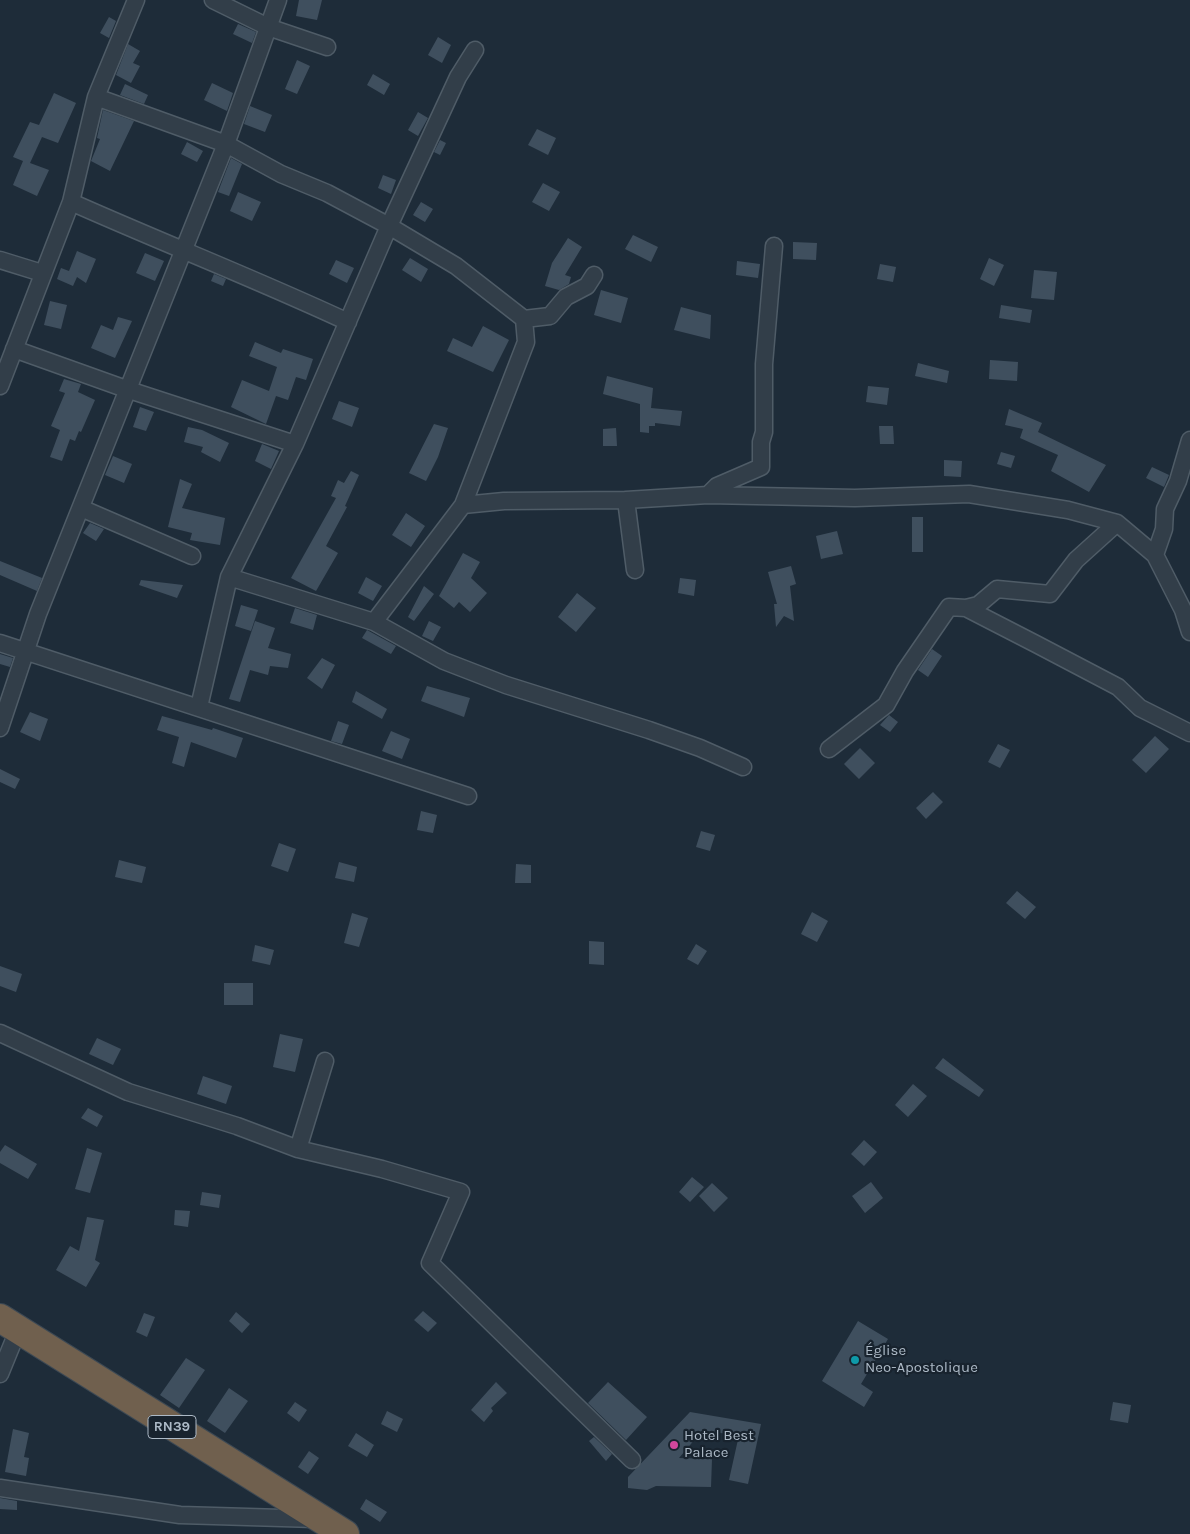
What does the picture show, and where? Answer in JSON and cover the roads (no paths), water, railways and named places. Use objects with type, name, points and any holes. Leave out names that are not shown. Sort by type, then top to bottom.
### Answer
[{"type":"highway","name":"RN39","points":[[9,1324],[345,1534]]},
{"type":"street","points":[[0,386],[71,202],[96,97],[136,0]]},
{"type":"street","points":[[213,0],[268,27],[327,47]]},
{"type":"street","points":[[0,728],[38,614],[126,389],[226,144],[278,0]]},
{"type":"street","points":[[198,707],[229,577],[295,444],[389,226],[458,77],[475,50]]},
{"type":"street","points":[[96,97],[226,144],[389,226],[456,266],[524,319],[550,316],[566,297],[587,286],[594,275]]},
{"type":"street","points":[[71,202],[182,251],[258,280],[348,322]]},
{"type":"street","points":[[708,494],[718,486],[728,483],[739,475],[761,467],[761,442],[764,432],[764,364],[774,246]]},
{"type":"street","points":[[0,260],[42,274]]},
{"type":"street","points":[[374,622],[464,504],[526,342],[524,319]]},
{"type":"street","points":[[14,349],[126,389],[295,444]]},
{"type":"street","points":[[1155,555],[1164,530],[1165,509],[1178,481],[1190,440]]},
{"type":"street","points":[[464,504],[504,501],[626,500],[708,494],[855,498],[968,494],[1068,510],[1117,523],[1155,555],[1183,610],[1190,632]]},
{"type":"street","points":[[626,500],[635,570]]},
{"type":"street","points":[[81,508],[192,556]]},
{"type":"street","points":[[829,749],[886,705],[905,671],[949,608],[978,606],[997,589],[1050,594],[1076,560],[1117,523]]},
{"type":"street","points":[[229,577],[374,622],[444,661],[506,686],[649,730],[700,748],[743,767]]},
{"type":"street","points":[[966,608],[1118,687],[1140,708],[1189,731]]},
{"type":"street","points":[[0,643],[468,796]]},
{"type":"street","points":[[0,1033],[74,1069],[128,1092],[238,1126],[298,1150],[382,1169],[461,1192],[430,1262],[632,1460]]},
{"type":"street","points":[[298,1150],[325,1061]]},
{"type":"street","points":[[0,1374],[9,1324]]},
{"type":"street","points":[[0,1488],[180,1515],[320,1520]]},
{"type":"place","name":"Église Neo-Apostolique","points":[[855,1360]]},
{"type":"place","name":"Hotel Best Palace","points":[[674,1445]]}]
